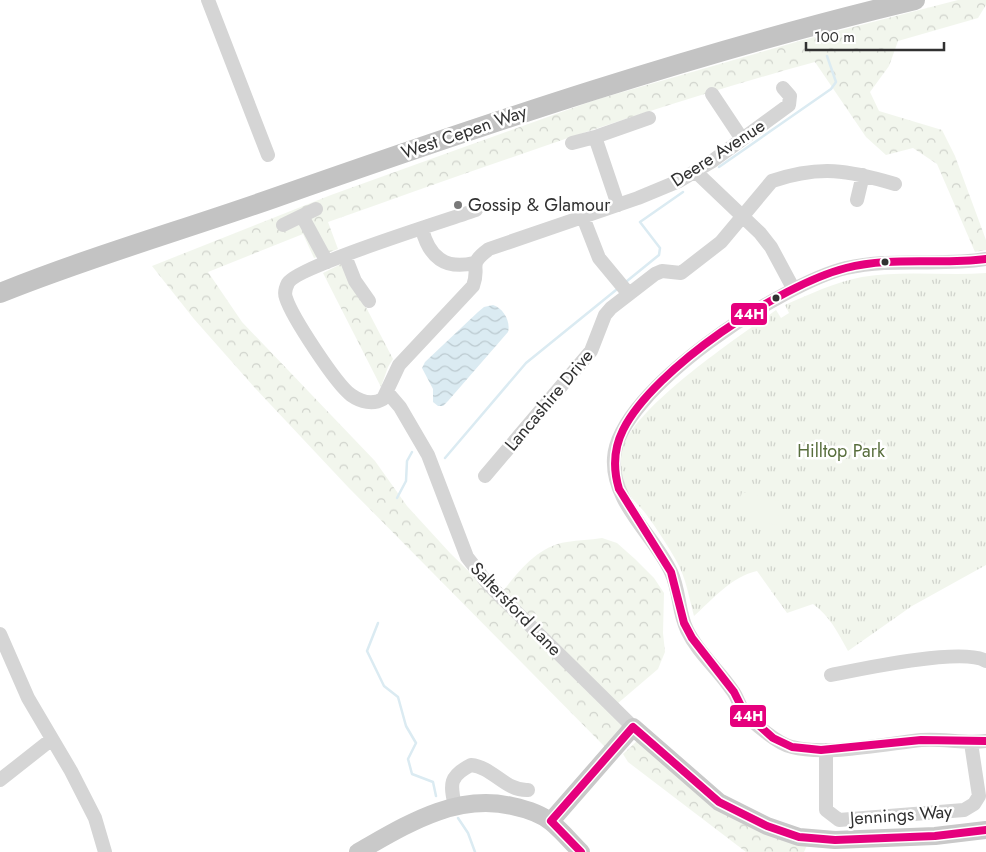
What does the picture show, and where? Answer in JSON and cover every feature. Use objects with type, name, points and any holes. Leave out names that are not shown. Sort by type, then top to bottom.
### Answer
[{"type":"highway","name":"West Cepen Way","points":[[0,293],[9,286],[630,77],[793,30],[915,0]]},
{"type":"main road","points":[[551,821],[633,727]]},
{"type":"main road","name":"Saltersford Lane","points":[[633,727],[719,802],[767,826],[799,837],[835,840],[935,836],[986,830]]},
{"type":"main road","points":[[358,852],[411,822],[455,806],[505,804],[523,808],[551,821],[581,852]]},
{"type":"street","points":[[208,0],[268,155]]},
{"type":"street","name":"Deere Avenue","points":[[474,263],[477,258],[489,249],[504,242],[618,205],[679,181],[696,172],[789,105],[790,96],[783,88]]},
{"type":"street","points":[[712,94],[742,139]]},
{"type":"street","points":[[572,143],[649,118]]},
{"type":"street","points":[[595,137],[618,205]]},
{"type":"street","name":"Lancashire Drive","points":[[485,476],[591,351],[605,315],[628,293],[662,271],[677,274],[685,271],[720,242],[772,182],[787,176],[849,171],[895,184]]},
{"type":"street","points":[[696,172],[742,215],[771,247],[793,288]]},
{"type":"street","points":[[857,200],[864,175]]},
{"type":"street","points":[[284,225],[316,210]]},
{"type":"street","points":[[422,229],[428,248],[449,264],[460,266],[474,263],[476,278],[466,294],[398,365],[388,393],[378,402],[368,403],[350,394],[304,333],[285,296],[288,284],[294,276],[327,262],[476,210]]},
{"type":"street","points":[[302,216],[327,262]]},
{"type":"street","points":[[583,217],[599,258],[628,293]]},
{"type":"street","points":[[345,256],[355,281],[369,300]]},
{"type":"street","points":[[986,259],[874,263],[844,269],[793,288],[752,313],[667,376],[634,413],[618,436],[614,459],[619,492],[666,562],[678,589],[685,627],[694,643],[732,690],[744,712],[780,743],[793,748],[826,750],[936,739],[971,743],[986,741]]},
{"type":"street","name":"Saltersford Lane","points":[[388,393],[400,407],[428,454],[466,557],[488,584],[633,727]]},
{"type":"street","points":[[0,634],[28,698],[95,818],[105,852]]},
{"type":"street","points":[[831,675],[943,658],[974,656],[986,661]]},
{"type":"street","points":[[0,780],[52,739]]},
{"type":"street","name":"Jennings Way","points":[[826,750],[826,810],[839,820],[964,810],[974,804],[979,796],[971,743]]},
{"type":"street","points":[[455,806],[451,783],[454,777],[471,766],[486,770],[515,789],[528,790]]},
{"type":"green space","points":[[958,0],[986,0],[986,5],[978,18],[898,41],[889,66],[870,92],[879,111],[942,130],[955,156],[986,240],[986,250],[975,252],[937,164],[913,148],[886,155],[866,137],[815,62],[631,117],[328,222],[338,249],[314,258],[303,234],[208,272],[242,322],[375,461],[407,506],[450,553],[626,725],[606,748],[348,487],[255,388],[194,319],[152,266],[331,195],[595,100],[803,40]]},
{"type":"green space","points":[[343,263],[393,359],[381,387],[323,273]]},
{"type":"green space","name":"Hilltop Park","points":[[986,273],[986,565],[912,606],[848,651],[833,625],[819,609],[813,604],[787,613],[757,571],[731,583],[694,616],[685,581],[677,562],[644,511],[629,494],[624,483],[620,460],[622,449],[631,432],[646,413],[690,374],[737,337],[776,310],[781,318],[789,313],[785,305],[832,285],[852,279],[877,275]]},
{"type":"green space","points":[[742,492],[783,502],[776,525],[736,514]]},
{"type":"green space","points":[[602,538],[617,543],[654,578],[664,593],[663,633],[665,652],[658,669],[617,704],[503,591],[530,560],[547,549],[567,542]]},
{"type":"green space","points":[[638,740],[669,767],[808,843],[804,852],[746,852],[628,762],[623,754]]},
{"type":"water","points":[[493,305],[500,309],[507,319],[508,332],[448,401],[443,406],[438,406],[433,402],[433,389],[422,368],[425,362],[478,312],[484,307]]},
{"type":"waterway","points":[[719,167],[831,89],[836,82],[827,56]]},
{"type":"waterway","points":[[627,281],[659,255],[660,248],[640,222],[683,192]]},
{"type":"waterway","points":[[445,458],[526,363],[616,290]]},
{"type":"waterway","points":[[397,498],[406,481],[407,461],[412,452]]},
{"type":"waterway","points":[[378,623],[367,651],[384,686],[398,697],[406,726],[416,743],[408,759],[412,774],[433,782],[436,796]]},
{"type":"waterway","points":[[458,818],[468,833],[475,852]]},
{"type":"transit line","name":"44H","points":[[986,259],[969,261],[898,261],[863,264],[819,277],[755,310],[721,332],[690,356],[662,381],[639,406],[620,437],[617,445],[615,467],[619,489],[671,572],[684,623],[692,638],[734,692],[744,712],[773,738],[792,747],[821,750],[921,740],[986,741]]},
{"type":"transit line","name":"44H","points":[[633,727],[719,802],[767,826],[799,837],[835,840],[935,836],[986,830]]},
{"type":"transit line","name":"44H","points":[[551,821],[633,727]]},
{"type":"transit line","name":"44H","points":[[551,821],[581,852]]},
{"type":"place","name":"Gossip & Glamour","points":[[458,205]]}]
